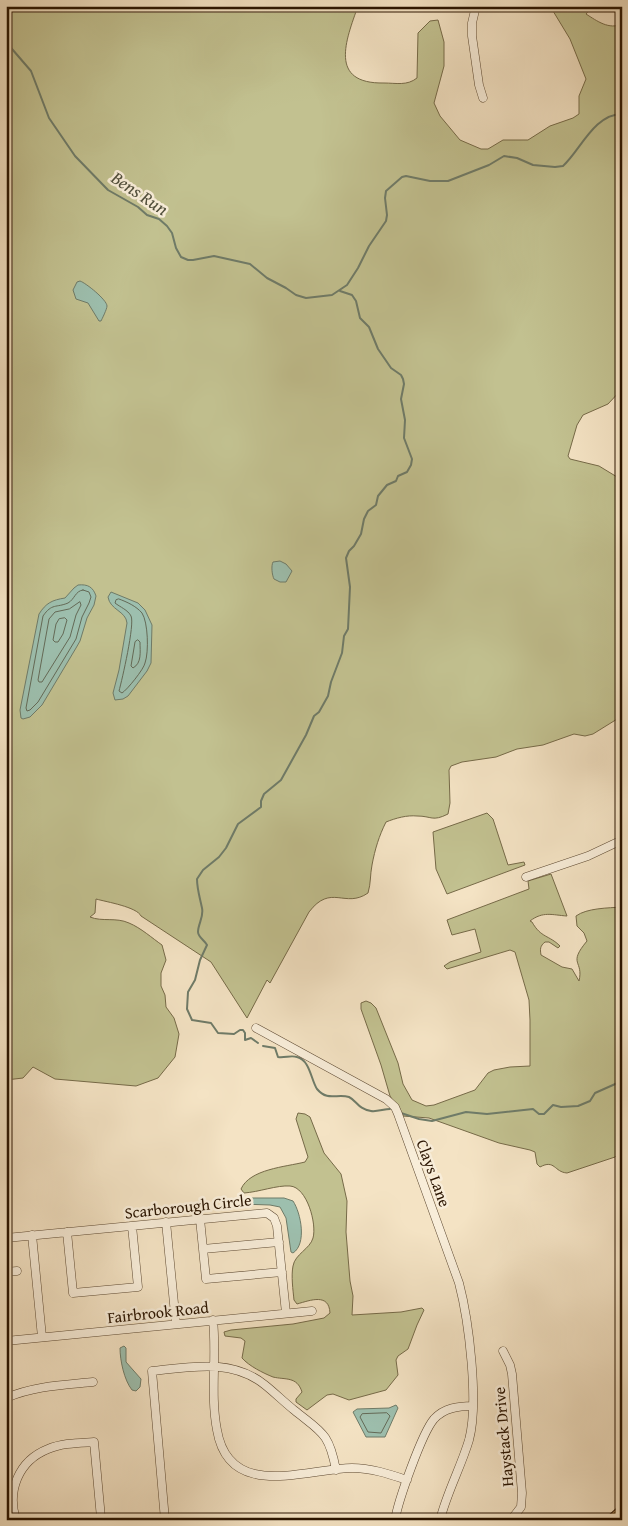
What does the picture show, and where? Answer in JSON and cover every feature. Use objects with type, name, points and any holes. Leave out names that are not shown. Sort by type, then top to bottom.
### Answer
[{"type":"main road","points":[[611,1520],[622,1510]]},
{"type":"street","points":[[476,6],[472,23],[472,36],[479,85],[483,98]]},
{"type":"street","points":[[526,877],[588,856],[622,840]]},
{"type":"street","name":"Clays Lane","points":[[256,1028],[386,1099],[395,1107],[452,1262],[463,1301],[472,1381],[473,1406],[469,1440],[440,1520]]},
{"type":"street","name":"Scarborough Circle","points":[[6,1238],[267,1213],[272,1215],[276,1222],[286,1313]]},
{"type":"street","points":[[200,1219],[206,1280],[282,1272]]},
{"type":"street","points":[[166,1222],[176,1324]]},
{"type":"street","points":[[67,1232],[73,1293],[138,1287],[132,1226]]},
{"type":"street","points":[[32,1236],[42,1337]]},
{"type":"street","points":[[203,1249],[279,1242]]},
{"type":"street","points":[[6,1272],[17,1271]]},
{"type":"street","name":"Fairbrook Road","points":[[6,1341],[312,1311]]},
{"type":"street","points":[[213,1320],[216,1429],[222,1447],[229,1459],[241,1469],[264,1477],[363,1469],[407,1480]]},
{"type":"street","name":"Haystack Drive","points":[[503,1351],[512,1374],[522,1493],[520,1507],[511,1520]]},
{"type":"street","points":[[166,1520],[152,1370],[204,1365],[237,1369],[256,1378],[315,1426],[326,1438],[336,1470]]},
{"type":"street","points":[[6,1398],[26,1391],[47,1387],[93,1382]]},
{"type":"street","points":[[395,1520],[407,1480],[424,1436],[433,1420],[446,1410],[454,1407],[473,1406]]},
{"type":"street","points":[[16,1520],[13,1510],[12,1492],[20,1474],[31,1460],[55,1446],[94,1442],[102,1518],[96,1520]]},
{"type":"shaded area","points":[[6,6],[358,6],[346,46],[348,68],[355,76],[366,81],[397,84],[413,81],[417,78],[418,33],[430,21],[438,20],[444,42],[444,66],[434,103],[440,116],[460,140],[481,149],[488,149],[503,140],[528,140],[550,126],[579,114],[579,96],[586,79],[570,39],[550,6],[593,6],[586,14],[608,25],[617,26],[622,24],[622,389],[608,404],[583,415],[577,425],[568,456],[570,459],[599,466],[622,480],[622,716],[593,734],[585,736],[574,734],[543,745],[517,749],[496,757],[462,762],[451,766],[449,770],[450,803],[448,814],[435,818],[405,816],[386,822],[374,854],[368,893],[352,899],[331,897],[324,899],[309,912],[270,983],[267,980],[247,1018],[211,962],[134,910],[96,899],[95,913],[90,917],[124,921],[142,930],[162,945],[166,960],[161,973],[161,986],[165,995],[166,1007],[174,1018],[179,1034],[175,1057],[158,1078],[136,1086],[55,1079],[33,1067],[23,1078],[6,1080]]},
{"type":"shaded area","points":[[487,813],[493,819],[508,865],[524,862],[525,865],[447,894],[436,869],[433,832]]},
{"type":"shaded area","points":[[551,874],[567,916],[543,915],[530,921],[542,934],[560,946],[558,948],[549,942],[545,942],[541,948],[541,955],[562,967],[572,969],[579,981],[578,954],[587,941],[584,933],[577,926],[576,916],[592,910],[622,907],[622,1150],[615,1157],[567,1173],[559,1171],[549,1164],[540,1167],[537,1164],[535,1152],[530,1150],[499,1143],[429,1118],[403,1116],[390,1096],[361,1009],[361,1003],[366,1001],[376,1008],[398,1063],[403,1084],[412,1100],[426,1106],[434,1105],[475,1090],[488,1073],[494,1070],[530,1066],[529,1000],[515,952],[510,950],[447,969],[444,966],[450,962],[481,952],[475,929],[452,935],[447,920],[529,889],[528,881]]},
{"type":"shaded area","points":[[298,1113],[310,1117],[324,1153],[341,1174],[347,1201],[346,1232],[353,1296],[352,1315],[401,1312],[422,1308],[424,1310],[408,1349],[398,1356],[396,1360],[398,1375],[386,1390],[349,1400],[333,1394],[327,1395],[307,1410],[296,1402],[296,1399],[302,1392],[297,1383],[273,1377],[248,1364],[242,1358],[245,1341],[241,1338],[225,1336],[224,1332],[293,1324],[324,1318],[330,1313],[329,1307],[323,1300],[313,1300],[297,1304],[294,1300],[292,1279],[294,1262],[311,1242],[314,1232],[312,1216],[306,1199],[296,1188],[290,1186],[244,1193],[241,1189],[246,1182],[260,1173],[278,1167],[305,1162],[308,1157],[296,1119]]},
{"type":"water","points":[[80,281],[96,292],[106,303],[107,307],[101,321],[99,321],[88,303],[76,299],[73,290],[77,282]]},
{"type":"water","points":[[280,561],[286,564],[292,571],[286,582],[280,582],[273,577],[273,562]]},
{"type":"water","points":[[78,585],[90,587],[96,596],[80,641],[42,705],[30,717],[23,719],[21,718],[20,710],[39,614],[44,607],[53,601],[65,598]]},
{"type":"water","points":[[111,592],[138,603],[145,610],[152,625],[151,663],[128,696],[115,700],[113,693],[127,623],[124,616],[109,601],[108,597]]},
{"type":"water","points":[[247,1198],[284,1198],[293,1201],[300,1220],[301,1236],[300,1243],[293,1253],[291,1252],[286,1218],[280,1207],[240,1204]]},
{"type":"water","points":[[124,1346],[126,1348],[126,1362],[141,1379],[140,1387],[136,1391],[132,1390],[129,1386],[123,1370],[120,1348]]},
{"type":"water","points":[[396,1405],[398,1408],[385,1437],[366,1437],[353,1412],[357,1409],[389,1408]]},
{"type":"waterway","name":"Bens Run","points":[[6,42],[31,71],[49,118],[75,156],[108,190],[138,207],[147,215],[159,219],[167,226],[172,233],[176,248],[181,257],[193,260],[214,256],[250,264],[267,278],[296,295],[306,298],[332,295],[347,285],[369,246],[386,221],[386,191],[402,177],[406,176],[430,181],[448,181],[489,165],[504,156],[517,158],[533,165],[563,166],[596,126],[603,120],[622,114]]},
{"type":"waterway","points":[[258,1043],[251,1038],[245,1040],[243,1030],[234,1034],[218,1033],[211,1023],[192,1020],[187,1009],[188,992],[195,980],[200,960],[207,945],[198,932],[202,911],[197,879],[203,870],[219,857],[226,848],[238,824],[261,807],[264,794],[281,780],[306,735],[314,716],[319,712],[328,696],[342,653],[344,636],[348,629],[350,587],[346,558],[361,534],[368,511],[376,505],[378,496],[387,485],[396,481],[398,476],[407,472],[412,459],[404,438],[405,420],[401,399],[403,379],[401,375],[391,368],[378,349],[369,327],[360,318],[356,301],[352,295],[340,291]]},
{"type":"waterway","points":[[263,1046],[275,1048],[278,1057],[295,1056],[305,1062],[317,1089],[325,1095],[349,1097],[363,1109],[371,1111],[390,1109]]},
{"type":"waterway","points":[[401,1113],[432,1121],[466,1112],[487,1114],[533,1109],[539,1114],[544,1114],[553,1105],[561,1107],[578,1106],[590,1101],[595,1093],[622,1081]]}]
